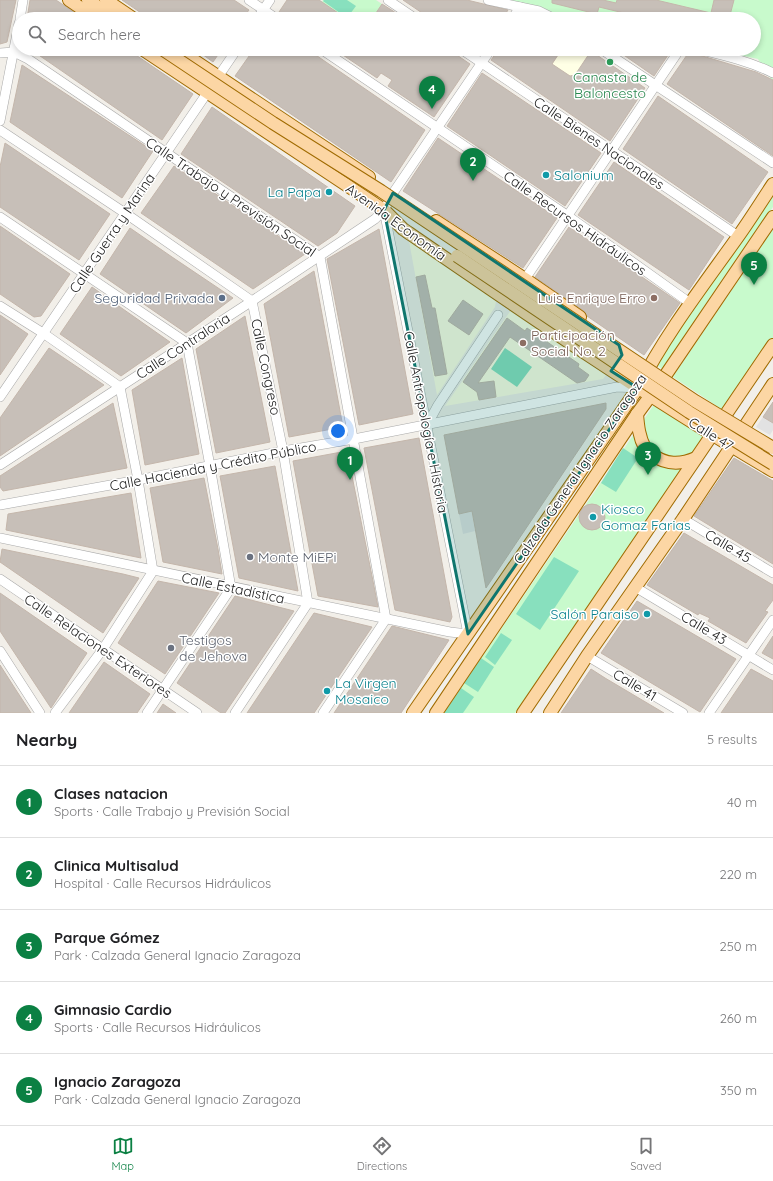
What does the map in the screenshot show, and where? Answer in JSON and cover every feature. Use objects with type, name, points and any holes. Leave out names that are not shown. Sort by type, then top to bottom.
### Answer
[{"type":"main road","points":[[69,0],[87,12]]},
{"type":"main road","points":[[88,0],[113,12]]},
{"type":"main road","points":[[101,0],[118,12]]},
{"type":"main road","points":[[106,0],[119,12]]},
{"type":"main road","name":"Avenida Economía","points":[[152,56],[384,210],[403,229],[650,396]]},
{"type":"main road","points":[[172,56],[273,123],[381,191],[695,402],[773,448]]},
{"type":"main road","points":[[178,56],[189,64],[217,77]]},
{"type":"main road","name":"Avenida Economía","points":[[187,56],[525,279],[665,376]]},
{"type":"main road","name":"Calzada General Ignacio Zaragoza","points":[[413,713],[638,388],[650,365],[690,303],[773,184]]},
{"type":"main road","points":[[384,210],[457,256],[770,466]]},
{"type":"main road","name":"Calzada General Ignacio Zaragoza","points":[[436,713],[637,414],[665,376],[773,217]]},
{"type":"main road","points":[[606,367],[616,366],[620,361],[622,355],[620,344]]},
{"type":"main road","points":[[523,713],[773,345]]},
{"type":"main road","name":"Calle 47","points":[[665,376],[773,441]]},
{"type":"main road","points":[[550,713],[683,519],[773,384]]},
{"type":"main road","name":"Calle 47","points":[[650,396],[731,446],[770,466]]},
{"type":"main road","points":[[637,414],[638,432],[645,450],[659,460],[673,464],[688,462],[696,458]]},
{"type":"main road","points":[[770,466],[758,456],[760,447],[767,442],[773,441]]},
{"type":"street","points":[[21,12],[23,0]]},
{"type":"street","points":[[249,0],[266,12]]},
{"type":"street","points":[[263,10],[270,0]]},
{"type":"street","points":[[388,0],[406,12]]},
{"type":"street","points":[[488,0],[541,12]]},
{"type":"street","points":[[517,12],[520,7]]},
{"type":"street","points":[[0,53],[12,52]]},
{"type":"street","points":[[0,121],[13,56]]},
{"type":"street","name":"Calle Trabajo y Previsión Social","points":[[22,56],[320,257],[386,619]]},
{"type":"street","name":"Calle Guerra y Marina","points":[[0,397],[231,56]]},
{"type":"street","name":"Calle Recursos Hidráulicos","points":[[331,56],[568,216],[690,303]]},
{"type":"street","name":"Calle Bienes Nacionales","points":[[472,56],[738,236]]},
{"type":"street","points":[[384,210],[393,193],[486,56]]},
{"type":"street","points":[[612,56],[773,163]]},
{"type":"street","points":[[525,279],[675,56]]},
{"type":"street","points":[[723,56],[763,68],[773,73]]},
{"type":"street","name":"Calle Congreso","points":[[0,130],[252,301],[283,451],[308,603]]},
{"type":"street","name":"Calle Contraloria","points":[[0,465],[320,257],[375,219],[384,210]]},
{"type":"street","name":"Calle Antropología e Historia","points":[[384,210],[468,634]]},
{"type":"street","points":[[0,217],[187,343],[231,588],[147,713]]},
{"type":"street","points":[[0,306],[44,334],[120,387],[138,480],[153,571],[103,649],[55,713]]},
{"type":"street","points":[[427,425],[438,405],[498,315]]},
{"type":"street","name":"Calle Hacienda y Crédito Público","points":[[0,505],[138,480],[283,451],[354,440],[617,388],[638,388]]},
{"type":"street","name":"Calle 45","points":[[683,519],[773,573]]},
{"type":"street","name":"Calle Estadística","points":[[0,538],[231,588],[450,632],[468,634]]},
{"type":"street","name":"Calle Relaciones Exteriores","points":[[0,579],[197,713]]},
{"type":"street","name":"Calle 43","points":[[635,587],[773,670]]},
{"type":"street","points":[[235,713],[308,603]]},
{"type":"street","points":[[323,713],[386,619]]},
{"type":"street","points":[[709,713],[773,620]]},
{"type":"street","points":[[0,652],[40,713]]},
{"type":"street","name":"Calle 41","points":[[588,656],[683,713]]},
{"type":"highlighted area","points":[[393,193],[619,345],[622,355],[611,371],[638,388],[468,634],[384,210]]},
{"type":"shaded area","points":[[557,56],[588,56],[573,78],[552,64]]},
{"type":"shaded area","points":[[412,240],[496,301],[495,307],[437,395],[409,241]]},
{"type":"shaded area","name":"Participación Social No. 2","points":[[511,310],[606,375],[603,379],[445,406]]},
{"type":"shaded area","points":[[763,417],[773,423],[773,430],[770,435],[756,427]]},
{"type":"shaded area","points":[[472,511],[475,531],[463,534],[459,514]]},
{"type":"green space","points":[[323,0],[376,0],[382,4],[377,12],[337,12],[322,2]]},
{"type":"green space","points":[[347,0],[356,6],[352,12],[339,12],[323,1]]},
{"type":"green space","points":[[496,0],[773,0],[773,80],[767,75],[758,59],[744,56],[761,56],[761,12],[548,12]]},
{"type":"green space","points":[[773,192],[773,207],[662,369],[658,366],[659,362],[692,310]]},
{"type":"green space","points":[[773,229],[773,342],[726,412],[673,377]]},
{"type":"green space","points":[[505,348],[532,367],[517,387],[491,369]]},
{"type":"green space","points":[[655,403],[704,436],[515,713],[444,713]]},
{"type":"green space","points":[[623,448],[638,458],[616,492],[601,483]]},
{"type":"green space","points":[[554,557],[579,571],[540,630],[516,614]]},
{"type":"green space","points":[[501,633],[512,640],[495,665],[485,657]]},
{"type":"green space","points":[[481,658],[494,667],[478,692],[464,683]]},
{"type":"green space","points":[[461,688],[474,697],[463,713],[444,713]]},
{"type":"building","points":[[0,0],[16,0],[13,12],[12,12],[7,42],[0,44]]},
{"type":"building","points":[[30,0],[56,0],[74,12],[28,12]]},
{"type":"building","points":[[122,0],[234,0],[249,10],[247,12],[140,12]]},
{"type":"building","points":[[287,0],[319,0],[337,12],[279,12]]},
{"type":"building","points":[[403,0],[467,0],[508,10],[507,12],[421,12]]},
{"type":"building","points":[[552,0],[603,0],[616,3],[617,0],[656,0],[707,12],[620,12],[599,7],[598,12],[589,12],[552,3]]},
{"type":"building","points":[[714,0],[734,0],[731,12],[711,12]]},
{"type":"building","points":[[382,4],[394,12],[377,12]]},
{"type":"building","points":[[40,56],[137,56],[193,94],[162,140]]},
{"type":"building","points":[[205,56],[217,56],[213,62]]},
{"type":"building","points":[[249,56],[317,56],[425,130],[391,182],[235,76]]},
{"type":"building","points":[[344,56],[458,56],[470,64],[434,117],[388,86],[392,80],[381,73],[377,78]]},
{"type":"building","points":[[494,56],[557,56],[552,64],[570,76],[575,75],[588,56],[598,56],[645,88],[610,141],[491,60]]},
{"type":"building","points":[[625,56],[667,56],[654,76]]},
{"type":"building","points":[[686,56],[702,56],[756,72],[773,80],[773,156],[667,84]]},
{"type":"building","points":[[22,65],[153,151],[122,198],[10,122]]},
{"type":"building","points":[[482,73],[601,153],[565,206],[447,126]]},
{"type":"building","points":[[658,96],[768,172],[732,224],[623,149]]},
{"type":"building","points":[[212,107],[355,206],[337,233],[318,246],[181,154]]},
{"type":"building","points":[[438,138],[557,218],[523,268],[403,191]]},
{"type":"building","points":[[5,143],[110,214],[79,260],[0,207],[0,167]]},
{"type":"building","points":[[614,162],[724,237],[689,290],[578,215]]},
{"type":"building","points":[[174,166],[305,254],[253,289],[141,213]]},
{"type":"building","points":[[0,226],[70,274],[41,316],[34,317],[0,294]]},
{"type":"building","points":[[569,227],[680,303],[644,355],[587,316],[584,311],[535,277]]},
{"type":"building","points":[[130,228],[233,298],[186,333],[100,274]]},
{"type":"building","points":[[379,229],[413,414],[359,425],[327,259]]},
{"type":"building","points":[[314,271],[343,427],[289,437],[264,304]]},
{"type":"building","points":[[425,275],[432,308],[435,308],[447,374],[435,376],[416,277]]},
{"type":"building","points":[[92,287],[170,342],[121,376],[60,334]]},
{"type":"building","points":[[463,300],[483,314],[469,335],[448,321]]},
{"type":"building","points":[[0,315],[28,334],[0,375]]},
{"type":"building","points":[[245,316],[270,442],[216,453],[196,349]]},
{"type":"building","points":[[507,318],[525,331],[527,328],[579,364],[578,367],[589,375],[585,381],[577,383],[510,337],[478,383],[494,381],[496,397],[479,400],[477,392],[463,382]]},
{"type":"building","points":[[49,348],[104,385],[0,456],[0,418]]},
{"type":"building","points":[[182,358],[199,454],[145,465],[132,390]]},
{"type":"building","points":[[773,402],[773,423],[763,417]]},
{"type":"building","points":[[113,403],[127,468],[3,491],[0,487],[0,476]]},
{"type":"building","points":[[606,403],[606,409],[486,588],[472,511],[459,514],[444,435]]},
{"type":"building","points":[[419,438],[452,617],[450,622],[395,610],[364,448]]},
{"type":"building","points":[[347,451],[378,607],[318,596],[293,461]]},
{"type":"building","points":[[734,458],[773,481],[773,564],[694,516]]},
{"type":"building","points":[[275,466],[298,591],[239,578],[220,476]]},
{"type":"building","points":[[204,478],[222,574],[163,562],[150,488]]},
{"type":"building","points":[[131,493],[141,558],[6,530],[8,514]]},
{"type":"building","points":[[592,504],[601,508],[605,517],[601,526],[592,530],[583,526],[579,517],[583,508]]},
{"type":"building","points":[[684,533],[773,585],[773,600],[765,611],[768,612],[746,643],[708,621],[710,618],[699,613],[698,615],[647,585]]},
{"type":"building","points":[[2,549],[139,578],[103,633],[0,562]]},
{"type":"building","points":[[158,581],[219,593],[165,674],[118,643]]},
{"type":"building","points":[[0,593],[87,653],[51,708],[0,631]]},
{"type":"building","points":[[235,596],[294,611],[225,713],[221,713],[177,683]]},
{"type":"building","points":[[637,601],[736,659],[700,712],[601,653]]},
{"type":"building","points":[[314,613],[372,627],[314,713],[247,713]]},
{"type":"building","points":[[392,626],[449,640],[401,713],[334,713]]},
{"type":"building","points":[[773,636],[773,659],[762,653]]},
{"type":"building","points":[[104,662],[150,694],[137,713],[69,713]]},
{"type":"building","points":[[0,665],[16,690],[31,713],[0,713]]},
{"type":"building","points":[[591,669],[605,678],[664,713],[561,713]]},
{"type":"building","points":[[751,669],[773,681],[773,713],[721,713]]},
{"type":"building","points":[[163,704],[176,713],[157,713]]},
{"type":"place","name":"Canasta de Baloncesto","points":[[610,62]]},
{"type":"place","name":"Gimnasio Cardio","points":[[432,109]]},
{"type":"place","name":"Salonium","points":[[546,175]]},
{"type":"place","name":"Clinica Multisalud","points":[[473,181]]},
{"type":"place","name":"La Papa","points":[[329,192]]},
{"type":"place","name":"Ignacio Zaragoza","points":[[754,285]]},
{"type":"place","name":"Seguridad Privada","points":[[222,298]]},
{"type":"place","name":"Luis Enrique Erro","points":[[654,298]]},
{"type":"place","name":"Participación Social No. 2","points":[[523,343]]},
{"type":"place","name":"Parque Gómez","points":[[648,475]]},
{"type":"place","name":"Clases natacion","points":[[350,480]]},
{"type":"place","name":"Kiosco Gomaz Farias","points":[[593,517]]},
{"type":"place","name":"Monte MiEPi","points":[[250,557]]},
{"type":"place","name":"Salón Paraiso","points":[[647,614]]},
{"type":"place","name":"Testigos de Jehova","points":[[171,648]]},
{"type":"place","name":"La Virgen Mosaico","points":[[327,691]]}]
